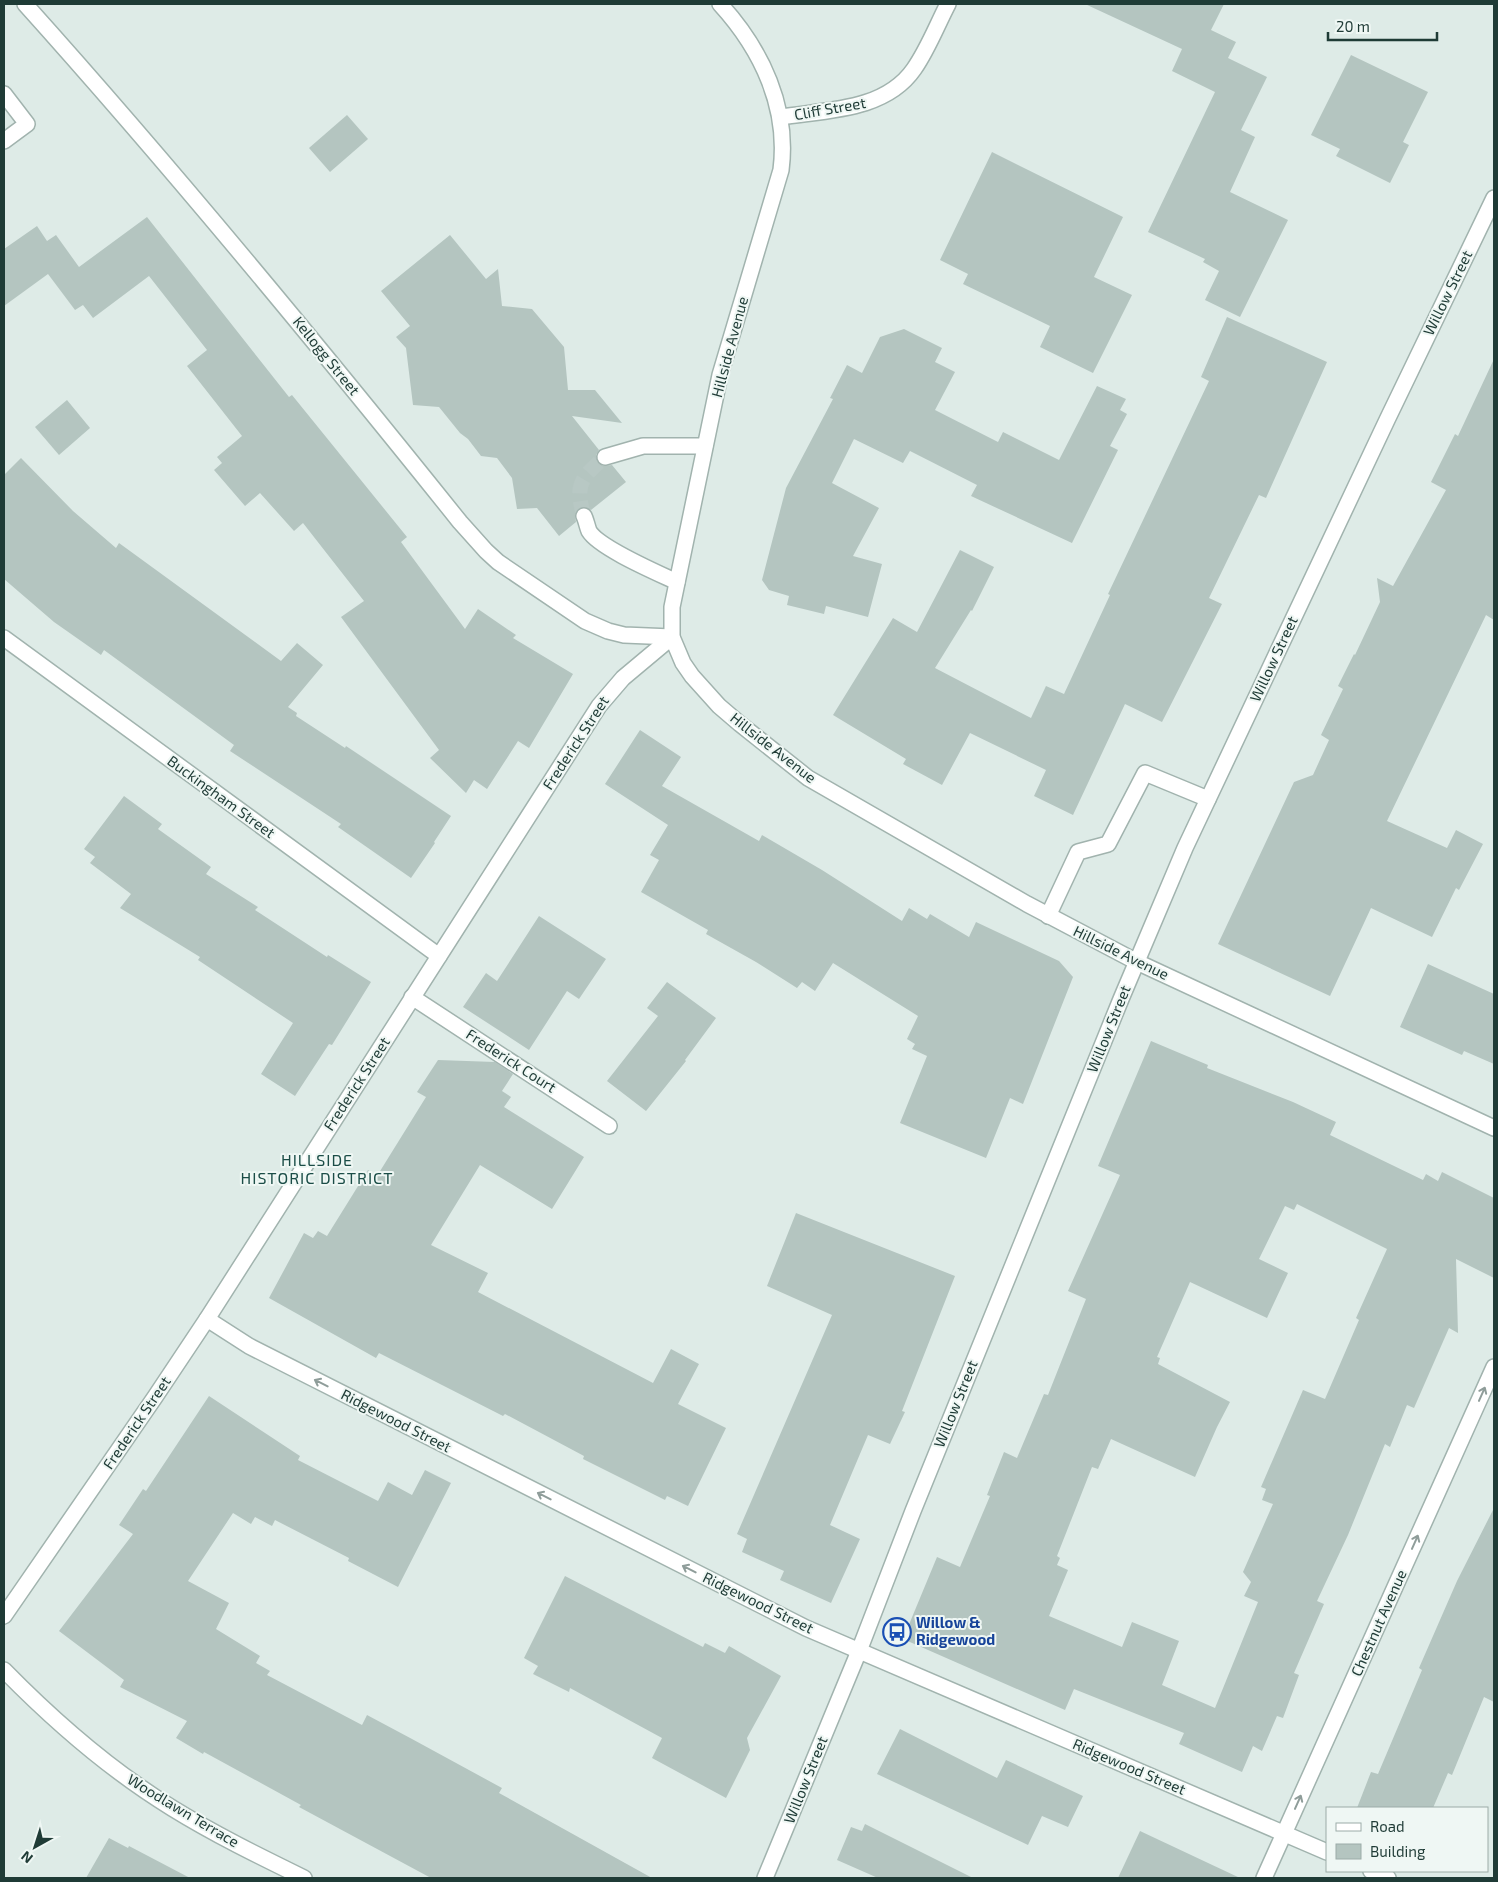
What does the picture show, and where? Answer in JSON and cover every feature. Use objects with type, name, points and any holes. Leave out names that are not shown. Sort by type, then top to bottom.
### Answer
[{"type":"street","name":"Kellogg Street","points":[[25,4],[180,180],[312,338],[460,522],[486,551],[511,572],[596,627],[624,635],[672,638]]},
{"type":"street","name":"Hillside Avenue","points":[[720,4],[758,55],[768,75],[780,117],[783,140],[781,170],[720,375],[672,606],[672,638],[682,663],[704,689],[740,724],[786,762],[835,795],[1048,916],[1137,962],[1494,1128]]},
{"type":"street","name":"Cliff Street","points":[[780,117],[848,107],[872,101],[896,89],[914,69],[948,4]]},
{"type":"street","points":[[4,94],[28,124],[4,141]]},
{"type":"street","name":"Willow Street","points":[[765,1878],[1137,962],[1208,799],[1494,198]]},
{"type":"street","points":[[605,457],[643,446],[705,446]]},
{"type":"street","points":[[584,516],[590,532],[606,545],[636,563],[677,582]]},
{"type":"street","name":"Buckingham Street","points":[[4,638],[439,956]]},
{"type":"street","name":"Frederick Street","points":[[4,1616],[155,1397],[206,1319],[599,706],[623,678],[672,638]]},
{"type":"street","points":[[1048,916],[1078,852],[1108,844],[1145,773],[1208,799]]},
{"type":"street","name":"Frederick Court","points":[[412,997],[609,1126]]},
{"type":"street","name":"Ridgewood Street","points":[[206,1319],[249,1346],[303,1374],[774,1612],[1326,1852]]},
{"type":"street","name":"Chestnut Avenue","points":[[1264,1878],[1494,1367]]},
{"type":"street","name":"Woodlawn Terrace","points":[[4,1670],[70,1732],[143,1789],[205,1827],[304,1878]]},
{"type":"street","points":[[1373,1872],[1388,1878]]},
{"type":"building","points":[[1085,4],[1224,4],[1211,30],[1236,42],[1228,58],[1267,77],[1241,130],[1255,137],[1230,192],[1288,220],[1240,317],[1205,300],[1219,271],[1203,262],[1205,259],[1148,232],[1215,92],[1172,71],[1182,49]]},
{"type":"building","points":[[1351,55],[1428,92],[1403,142],[1409,145],[1390,183],[1336,156],[1340,149],[1311,135]]},
{"type":"building","points":[[347,115],[368,139],[330,172],[309,148]]},
{"type":"building","points":[[992,152],[1123,217],[1094,277],[1132,295],[1093,373],[1040,347],[1050,326],[963,284],[968,274],[940,260]]},
{"type":"building","points":[[147,217],[289,397],[292,395],[407,537],[401,542],[465,629],[478,609],[516,635],[513,638],[573,674],[529,748],[518,741],[487,789],[474,780],[466,793],[430,758],[439,750],[341,617],[364,601],[303,523],[294,531],[260,493],[245,506],[214,470],[222,463],[217,457],[242,436],[187,366],[207,350],[149,276],[93,318],[83,305],[75,310],[48,274],[4,306],[4,249],[37,226],[47,241],[56,235],[79,267]]},
{"type":"building","points":[[450,235],[486,279],[498,269],[502,306],[532,309],[564,347],[568,390],[595,390],[622,423],[572,416],[599,450],[596,455],[598,463],[603,466],[612,465],[626,482],[591,510],[585,507],[580,508],[575,515],[576,522],[559,536],[537,508],[517,509],[512,478],[497,458],[481,456],[439,407],[413,405],[406,348],[396,337],[410,326],[381,291]]},
{"type":"building","points":[[1227,317],[1327,362],[1266,498],[1259,495],[1209,598],[1222,604],[1162,722],[1125,704],[1073,815],[1034,796],[1046,770],[970,733],[942,785],[903,764],[906,759],[833,715],[893,618],[917,632],[960,550],[994,567],[972,611],[935,668],[1031,718],[1046,686],[1064,694],[1110,595],[1108,594],[1209,381],[1201,377]]},
{"type":"building","points":[[904,329],[942,348],[935,362],[955,372],[935,410],[998,442],[1003,432],[1059,460],[1097,386],[1126,399],[1120,410],[1127,414],[1110,446],[1118,450],[1072,543],[971,496],[977,485],[910,451],[903,463],[854,439],[832,483],[879,508],[853,556],[882,564],[868,617],[826,606],[824,614],[787,605],[789,596],[769,590],[762,580],[786,488],[833,399],[830,398],[847,365],[862,373],[880,337]]},
{"type":"building","points":[[1494,359],[1494,620],[1486,615],[1387,821],[1447,848],[1456,830],[1483,844],[1459,890],[1456,888],[1432,937],[1371,908],[1330,996],[1218,944],[1294,782],[1313,775],[1329,740],[1321,735],[1343,689],[1338,686],[1380,602],[1377,578],[1393,586],[1446,490],[1431,482],[1455,434],[1458,436]]},
{"type":"building","points":[[67,400],[90,428],[59,455],[35,427]]},
{"type":"building","points":[[21,458],[73,511],[116,548],[119,543],[281,661],[297,643],[323,665],[288,707],[297,713],[296,716],[345,748],[346,746],[451,816],[411,878],[338,827],[341,824],[230,751],[234,745],[104,650],[101,655],[54,622],[4,579],[4,475]]},
{"type":"building","points":[[640,730],[681,757],[662,786],[759,841],[762,835],[822,870],[902,921],[909,908],[927,919],[930,914],[969,937],[976,922],[1059,961],[1073,977],[1023,1104],[1010,1098],[986,1158],[900,1123],[927,1056],[912,1049],[915,1044],[907,1039],[918,1016],[833,963],[815,991],[802,982],[797,988],[706,934],[708,930],[641,892],[659,860],[650,855],[668,825],[605,784]]},
{"type":"building","points":[[124,796],[162,824],[158,829],[211,867],[206,874],[258,907],[255,910],[327,957],[328,955],[371,982],[332,1045],[329,1044],[295,1096],[261,1074],[293,1023],[198,960],[200,957],[120,908],[131,894],[90,863],[95,857],[84,849]]},
{"type":"building","points":[[539,916],[606,959],[579,999],[567,991],[529,1050],[463,1007],[486,973],[497,981]]},
{"type":"building","points":[[1428,964],[1494,994],[1494,1064],[1464,1051],[1462,1055],[1400,1027]]},
{"type":"building","points":[[667,982],[716,1018],[686,1061],[646,1111],[607,1081],[658,1016],[647,1008]]},
{"type":"building","points":[[1151,1041],[1208,1065],[1207,1068],[1293,1102],[1336,1122],[1330,1135],[1423,1180],[1426,1174],[1438,1181],[1442,1172],[1494,1198],[1494,1278],[1456,1259],[1458,1333],[1449,1328],[1414,1408],[1407,1405],[1390,1447],[1385,1444],[1348,1535],[1317,1601],[1324,1604],[1294,1673],[1299,1675],[1283,1718],[1277,1716],[1262,1751],[1253,1746],[1242,1772],[1179,1744],[1184,1733],[1074,1689],[1065,1710],[903,1639],[937,1557],[960,1567],[990,1496],[987,1495],[1004,1452],[1017,1458],[1044,1394],[1048,1395],[1086,1299],[1068,1291],[1120,1175],[1098,1166]],"holes":[[[1297,1204],[1387,1249],[1356,1318],[1359,1320],[1325,1399],[1303,1390],[1261,1487],[1266,1489],[1262,1500],[1273,1504],[1243,1572],[1251,1582],[1244,1596],[1258,1602],[1215,1708],[1162,1685],[1179,1641],[1132,1622],[1122,1647],[1049,1616],[1068,1570],[1057,1565],[1060,1558],[1057,1556],[1092,1467],[1098,1469],[1111,1439],[1195,1477],[1230,1402],[1158,1364],[1160,1358],[1157,1357],[1190,1282],[1267,1318],[1288,1273],[1259,1259],[1285,1206],[1294,1210]]]},
{"type":"building","points":[[438,1060],[495,1062],[513,1074],[502,1091],[511,1097],[504,1107],[584,1157],[552,1209],[480,1165],[431,1245],[488,1273],[478,1292],[653,1383],[671,1349],[699,1364],[678,1404],[726,1428],[688,1506],[667,1496],[665,1500],[583,1459],[584,1456],[505,1414],[503,1416],[379,1353],[376,1358],[269,1298],[304,1233],[313,1238],[318,1231],[327,1236],[368,1170],[377,1176],[426,1097],[417,1092]]},
{"type":"building","points":[[796,1213],[955,1276],[902,1411],[905,1412],[890,1444],[868,1435],[830,1525],[860,1539],[831,1603],[780,1580],[784,1571],[742,1552],[747,1539],[737,1534],[832,1315],[767,1286]]},
{"type":"building","points":[[209,1396],[300,1456],[298,1460],[378,1501],[388,1482],[412,1495],[425,1470],[451,1483],[398,1587],[348,1561],[349,1558],[275,1520],[272,1526],[255,1517],[251,1524],[233,1513],[188,1581],[229,1603],[216,1629],[260,1656],[256,1663],[270,1671],[267,1675],[362,1725],[367,1715],[502,1788],[499,1793],[652,1878],[431,1878],[176,1738],[187,1721],[120,1687],[124,1680],[59,1631],[133,1534],[119,1525],[143,1489],[146,1491]]},
{"type":"building","points":[[1494,1508],[1494,1702],[1484,1697],[1452,1775],[1448,1773],[1433,1807],[1357,1807],[1371,1772],[1378,1774],[1422,1670],[1419,1668],[1457,1581]]},
{"type":"building","points":[[565,1576],[703,1647],[705,1643],[725,1653],[729,1646],[781,1676],[747,1738],[750,1750],[726,1798],[652,1758],[662,1738],[570,1688],[569,1692],[533,1674],[538,1666],[524,1658]]},
{"type":"building","points":[[900,1729],[997,1778],[1006,1760],[1083,1796],[1068,1827],[1042,1816],[1028,1845],[877,1774]]},
{"type":"building","points":[[865,1824],[973,1878],[878,1878],[837,1860],[851,1827],[862,1831]]},
{"type":"building","points":[[1140,1831],[1240,1878],[1118,1878]]},
{"type":"building","points":[[109,1838],[128,1848],[129,1846],[190,1878],[86,1878]]},
{"type":"tunnel","points":[[584,516],[580,496],[582,482],[591,470],[605,457]]},
{"type":"place","name":"Willow & Ridgewood","points":[[897,1632]]},
{"type":"district","name":"HILLSIDE HISTORIC DISTRICT","points":[[317,1169]]}]
